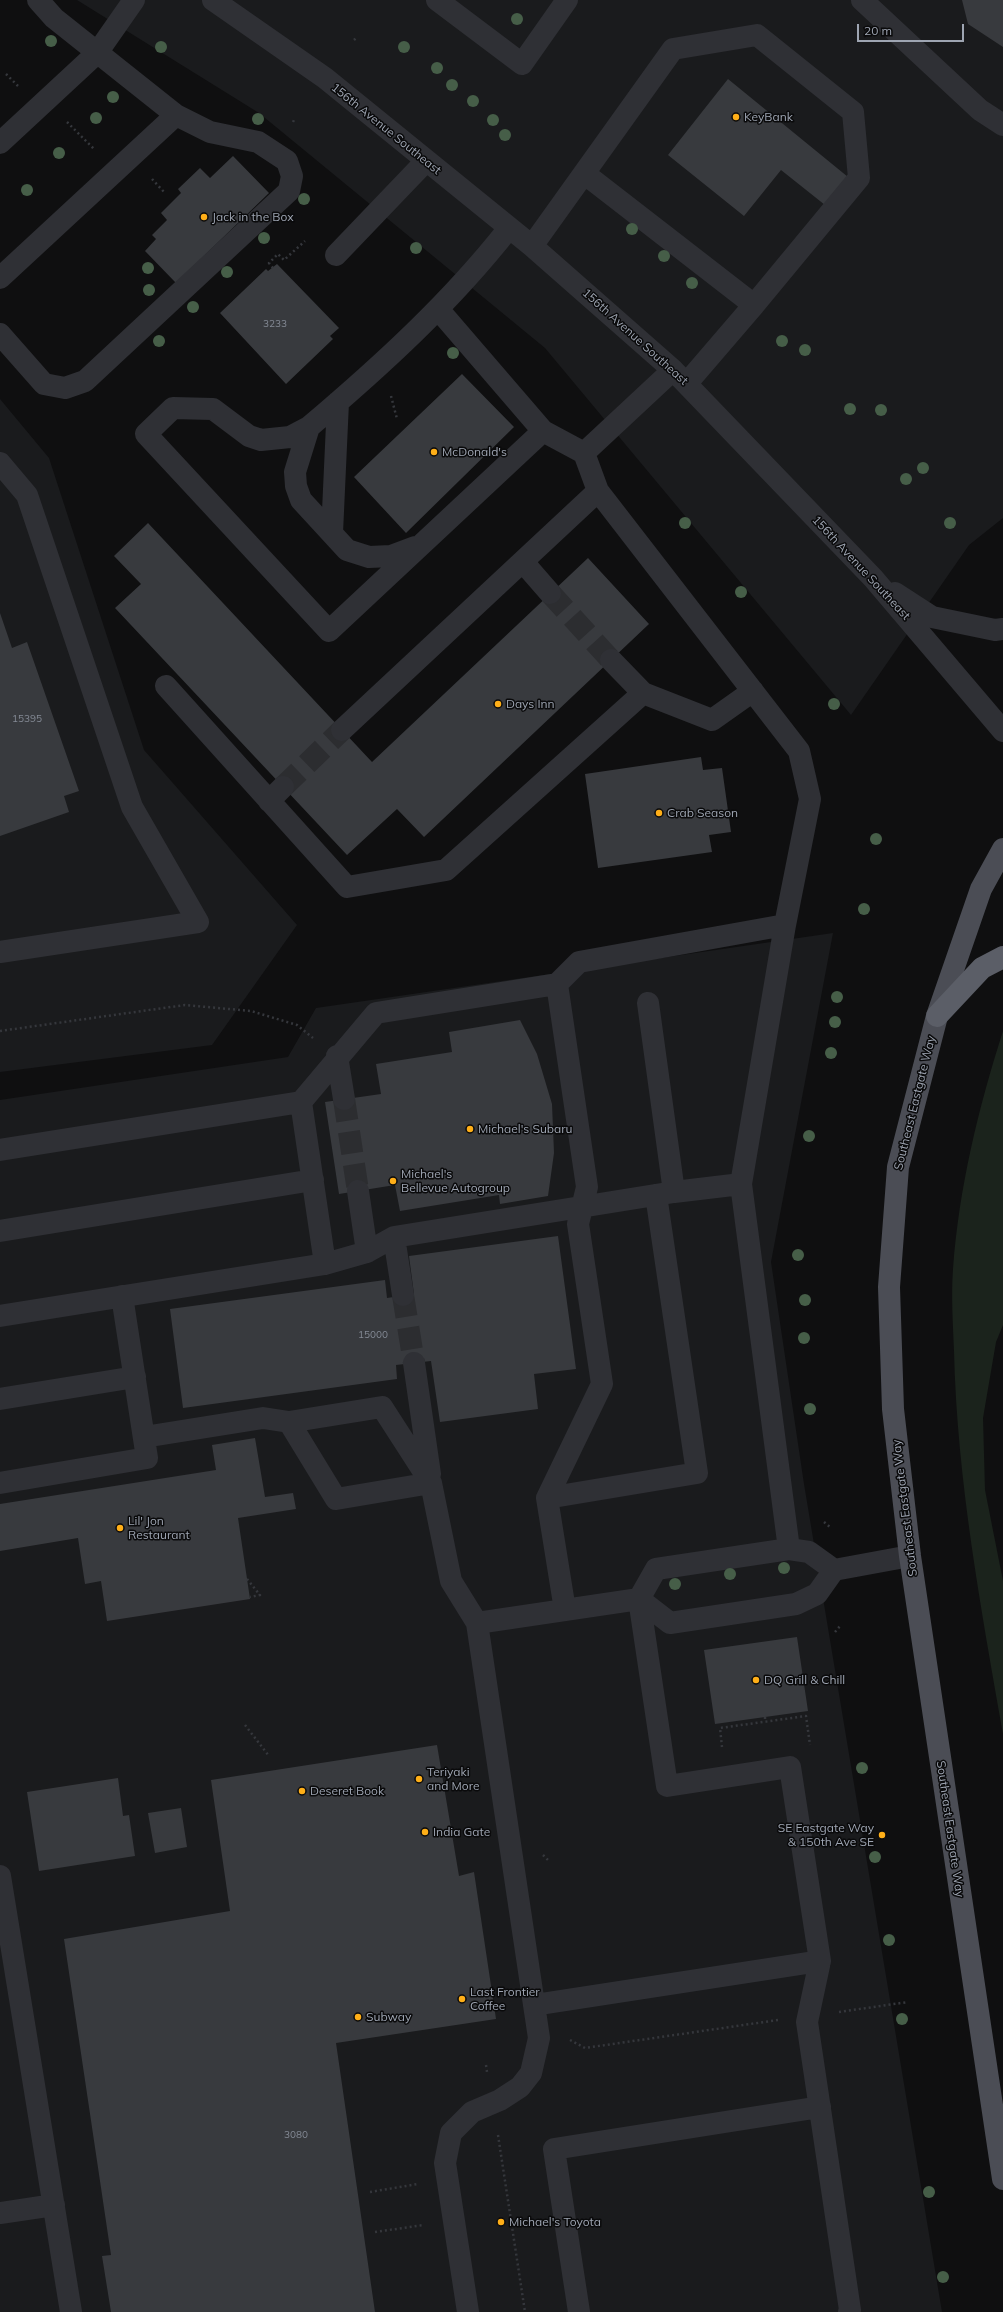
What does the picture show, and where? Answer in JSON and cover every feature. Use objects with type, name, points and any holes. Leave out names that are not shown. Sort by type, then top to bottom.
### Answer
[{"type":"highway","points":[[937,1016],[982,968],[1003,957]]},
{"type":"main road","name":"Southeast Eastgate Way","points":[[1003,849],[981,889],[937,1016],[898,1167],[889,1287],[892,1409],[910,1556],[984,2061],[1003,2179]]},
{"type":"main road","points":[[984,2061],[1003,2082]]},
{"type":"street","points":[[0,334],[44,384],[65,388],[85,381],[289,191],[292,176],[286,161],[258,142],[210,132],[176,115],[54,18],[38,0]]},
{"type":"street","points":[[0,143],[97,53],[134,0]]},
{"type":"street","name":"156th Avenue Southeast","points":[[213,0],[325,78],[532,246],[680,376],[873,578],[1003,731]]},
{"type":"street","points":[[437,0],[522,64],[567,0]]},
{"type":"street","points":[[862,0],[980,110],[1003,125]]},
{"type":"street","points":[[532,246],[673,49],[757,35],[853,112],[859,178],[754,305],[680,376],[584,452]]},
{"type":"street","points":[[0,278],[176,115]]},
{"type":"street","points":[[336,255],[426,161]]},
{"type":"street","points":[[585,174],[754,305]]},
{"type":"street","points":[[509,228],[479,266],[438,309],[309,427],[290,437],[261,440],[249,436],[213,409],[173,408],[146,434],[329,632],[542,432]]},
{"type":"street","points":[[438,309],[542,432],[584,452],[598,491],[798,751],[810,799],[785,925],[741,1184],[789,1549]]},
{"type":"street","points":[[332,532],[338,402]]},
{"type":"street","points":[[309,427],[295,472],[296,486],[301,500],[347,550],[368,557],[391,556],[420,545]]},
{"type":"street","points":[[0,463],[27,495],[132,807],[198,922],[0,952]]},
{"type":"street","points":[[342,730],[598,491]]},
{"type":"street","points":[[523,562],[550,593]]},
{"type":"street","points":[[873,578],[932,618],[995,630],[1003,629]]},
{"type":"street","points":[[611,660],[643,693],[712,720],[753,691]]},
{"type":"street","points":[[166,686],[276,794],[347,887],[446,870],[643,693]]},
{"type":"street","points":[[0,1150],[301,1102],[337,1056],[376,1013],[557,984],[579,962],[785,925]]},
{"type":"street","points":[[557,984],[588,1187],[578,1224],[602,1384],[547,1498],[565,1610]]},
{"type":"street","points":[[547,1498],[697,1472],[665,1193],[648,1004]]},
{"type":"street","points":[[337,1056],[344,1099]]},
{"type":"street","points":[[301,1102],[325,1264]]},
{"type":"street","points":[[0,1231],[313,1180]]},
{"type":"street","points":[[0,1316],[325,1264],[367,1252],[394,1236],[665,1193],[741,1184]]},
{"type":"street","points":[[358,1191],[367,1252]]},
{"type":"street","points":[[394,1236],[403,1295]]},
{"type":"street","points":[[0,1483],[147,1458],[122,1296]]},
{"type":"street","points":[[414,1362],[431,1483],[451,1581],[477,1623],[539,2038],[531,2073],[520,2087],[500,2100],[472,2112],[451,2133],[445,2163],[468,2312]]},
{"type":"street","points":[[0,1399],[135,1377]]},
{"type":"street","points":[[144,1438],[263,1418],[289,1422],[382,1407],[431,1483]]},
{"type":"street","points":[[289,1422],[336,1500],[431,1483]]},
{"type":"street","points":[[834,1570],[809,1552],[789,1549],[656,1568],[639,1599],[667,1786],[790,1767],[820,1961],[806,2022],[850,2310],[848,2312]]},
{"type":"street","points":[[477,1623],[639,1599],[670,1623],[796,1604],[817,1594],[834,1570],[910,1556]]},
{"type":"street","points":[[0,1876],[71,2312]]},
{"type":"street","points":[[534,2005],[820,1961]]},
{"type":"street","points":[[580,2312],[554,2149],[820,2106]]},
{"type":"street","points":[[0,2213],[54,2205]]},
{"type":"path","points":[[354,40],[357,37]]},
{"type":"path","points":[[6,74],[23,92],[57,112],[106,161],[146,173],[164,192]]},
{"type":"path","points":[[293,122],[295,118]]},
{"type":"path","points":[[273,268],[269,263],[278,254],[284,260],[304,241]]},
{"type":"path","points":[[389,389],[397,419]]},
{"type":"path","points":[[0,1032],[193,1006],[251,1011],[297,1025],[337,1056]]},
{"type":"path","points":[[824,1522],[830,1527]]},
{"type":"path","points":[[247,1579],[260,1595],[250,1597]]},
{"type":"path","points":[[834,1632],[840,1626]]},
{"type":"path","points":[[722,1751],[720,1728],[806,1716],[810,1745]]},
{"type":"path","points":[[765,1717],[766,1721]]},
{"type":"path","points":[[245,1725],[269,1756]]},
{"type":"path","points":[[834,2013],[908,2002]]},
{"type":"path","points":[[568,2039],[585,2048],[779,2020]]},
{"type":"path","points":[[497,2129],[525,2312]]},
{"type":"path","points":[[370,2192],[422,2184]]},
{"type":"path","points":[[375,2232],[428,2224]]},
{"type":"shaded area","points":[[77,0],[1003,0],[1003,518],[969,545],[851,715],[545,348],[259,113]]},
{"type":"shaded area","points":[[0,399],[49,458],[144,750],[297,925],[212,1045],[0,1072]]},
{"type":"shaded area","points":[[833,933],[771,1262],[804,1484],[942,2312],[0,2312],[0,1100],[288,1057],[316,1008]]},
{"type":"shaded area","points":[[1003,1031],[1003,1325],[996,1342],[983,1418],[985,1490],[1003,1581],[1003,1734],[971,1544],[965,1496],[956,1399],[952,1289],[956,1239],[965,1179],[985,1090]]},
{"type":"building","points":[[962,0],[1003,0],[1003,47],[968,24]]},
{"type":"building","name":"KeyBank","points":[[728,79],[848,177],[825,205],[781,170],[744,216],[668,155]]},
{"type":"building","name":"Jack in the Box","points":[[233,156],[269,193],[176,283],[145,251],[156,239],[152,235],[167,220],[161,213],[181,193],[178,189],[200,168],[210,178]]},
{"type":"building","points":[[277,264],[339,328],[330,336],[333,339],[286,384],[220,313],[266,269],[268,271]]},
{"type":"building","name":"McDonald's","points":[[462,374],[514,427],[406,533],[354,477]]},
{"type":"building","name":"Days Inn","points":[[148,523],[372,762],[588,558],[649,624],[424,837],[397,809],[347,855],[115,608],[141,584],[114,556]]},
{"type":"building","points":[[0,613],[12,648],[27,642],[79,791],[64,796],[69,812],[0,836]]},
{"type":"building","name":"Crab Season","points":[[701,757],[703,770],[722,768],[731,832],[709,835],[712,852],[598,868],[585,774]]},
{"type":"building","name":"Michael's Subaru","points":[[520,1020],[537,1054],[552,1104],[554,1153],[548,1196],[500,1204],[499,1195],[400,1211],[395,1185],[339,1194],[325,1102],[381,1094],[376,1064],[452,1052],[449,1032]]},
{"type":"building","points":[[558,1236],[576,1369],[534,1374],[538,1409],[440,1422],[431,1361],[396,1365],[397,1379],[183,1408],[170,1309],[385,1280],[387,1298],[414,1294],[409,1256]]},
{"type":"building","name":"Lil' Jon Restaurant","points":[[255,1438],[265,1497],[293,1493],[296,1509],[238,1518],[250,1599],[107,1621],[101,1581],[85,1584],[78,1538],[0,1551],[0,1504],[216,1470],[212,1445]]},
{"type":"building","name":"DQ Grill & Chill","points":[[797,1637],[808,1711],[715,1724],[704,1650]]},
{"type":"building","points":[[437,1745],[459,1876],[474,1872],[496,2019],[336,2043],[375,2312],[111,2312],[102,2256],[111,2255],[64,1939],[230,1911],[211,1780]]},
{"type":"building","points":[[118,1778],[123,1816],[129,1815],[135,1856],[39,1871],[27,1792]]},
{"type":"building","points":[[181,1808],[187,1847],[155,1853],[148,1813]]},
{"type":"tunnel","points":[[550,593],[611,660]]},
{"type":"tunnel","points":[[283,787],[342,730]]},
{"type":"tunnel","points":[[344,1099],[358,1191]]},
{"type":"tunnel","points":[[403,1295],[414,1363]]},
{"type":"place","name":"KeyBank","points":[[736,117]]},
{"type":"place","name":"Jack in the Box","points":[[204,217]]},
{"type":"place","name":"McDonald's","points":[[434,452]]},
{"type":"place","name":"Days Inn","points":[[498,704]]},
{"type":"place","name":"Crab Season","points":[[659,813]]},
{"type":"place","name":"Michael's Subaru","points":[[470,1129]]},
{"type":"place","name":"Michael's Bellevue Autogroup","points":[[393,1181]]},
{"type":"place","name":"Lil' Jon Restaurant","points":[[120,1528]]},
{"type":"place","name":"DQ Grill & Chill","points":[[756,1680]]},
{"type":"place","name":"Teriyaki and More","points":[[419,1779]]},
{"type":"place","name":"Deseret Book","points":[[302,1791]]},
{"type":"place","name":"India Gate","points":[[425,1832]]},
{"type":"place","name":"SE Eastgate Way & 150th Ave SE","points":[[882,1835]]},
{"type":"place","name":"Last Frontier Coffee","points":[[462,1999]]},
{"type":"place","name":"Subway","points":[[358,2017]]},
{"type":"place","name":"Michael's Toyota","points":[[501,2222]]}]
